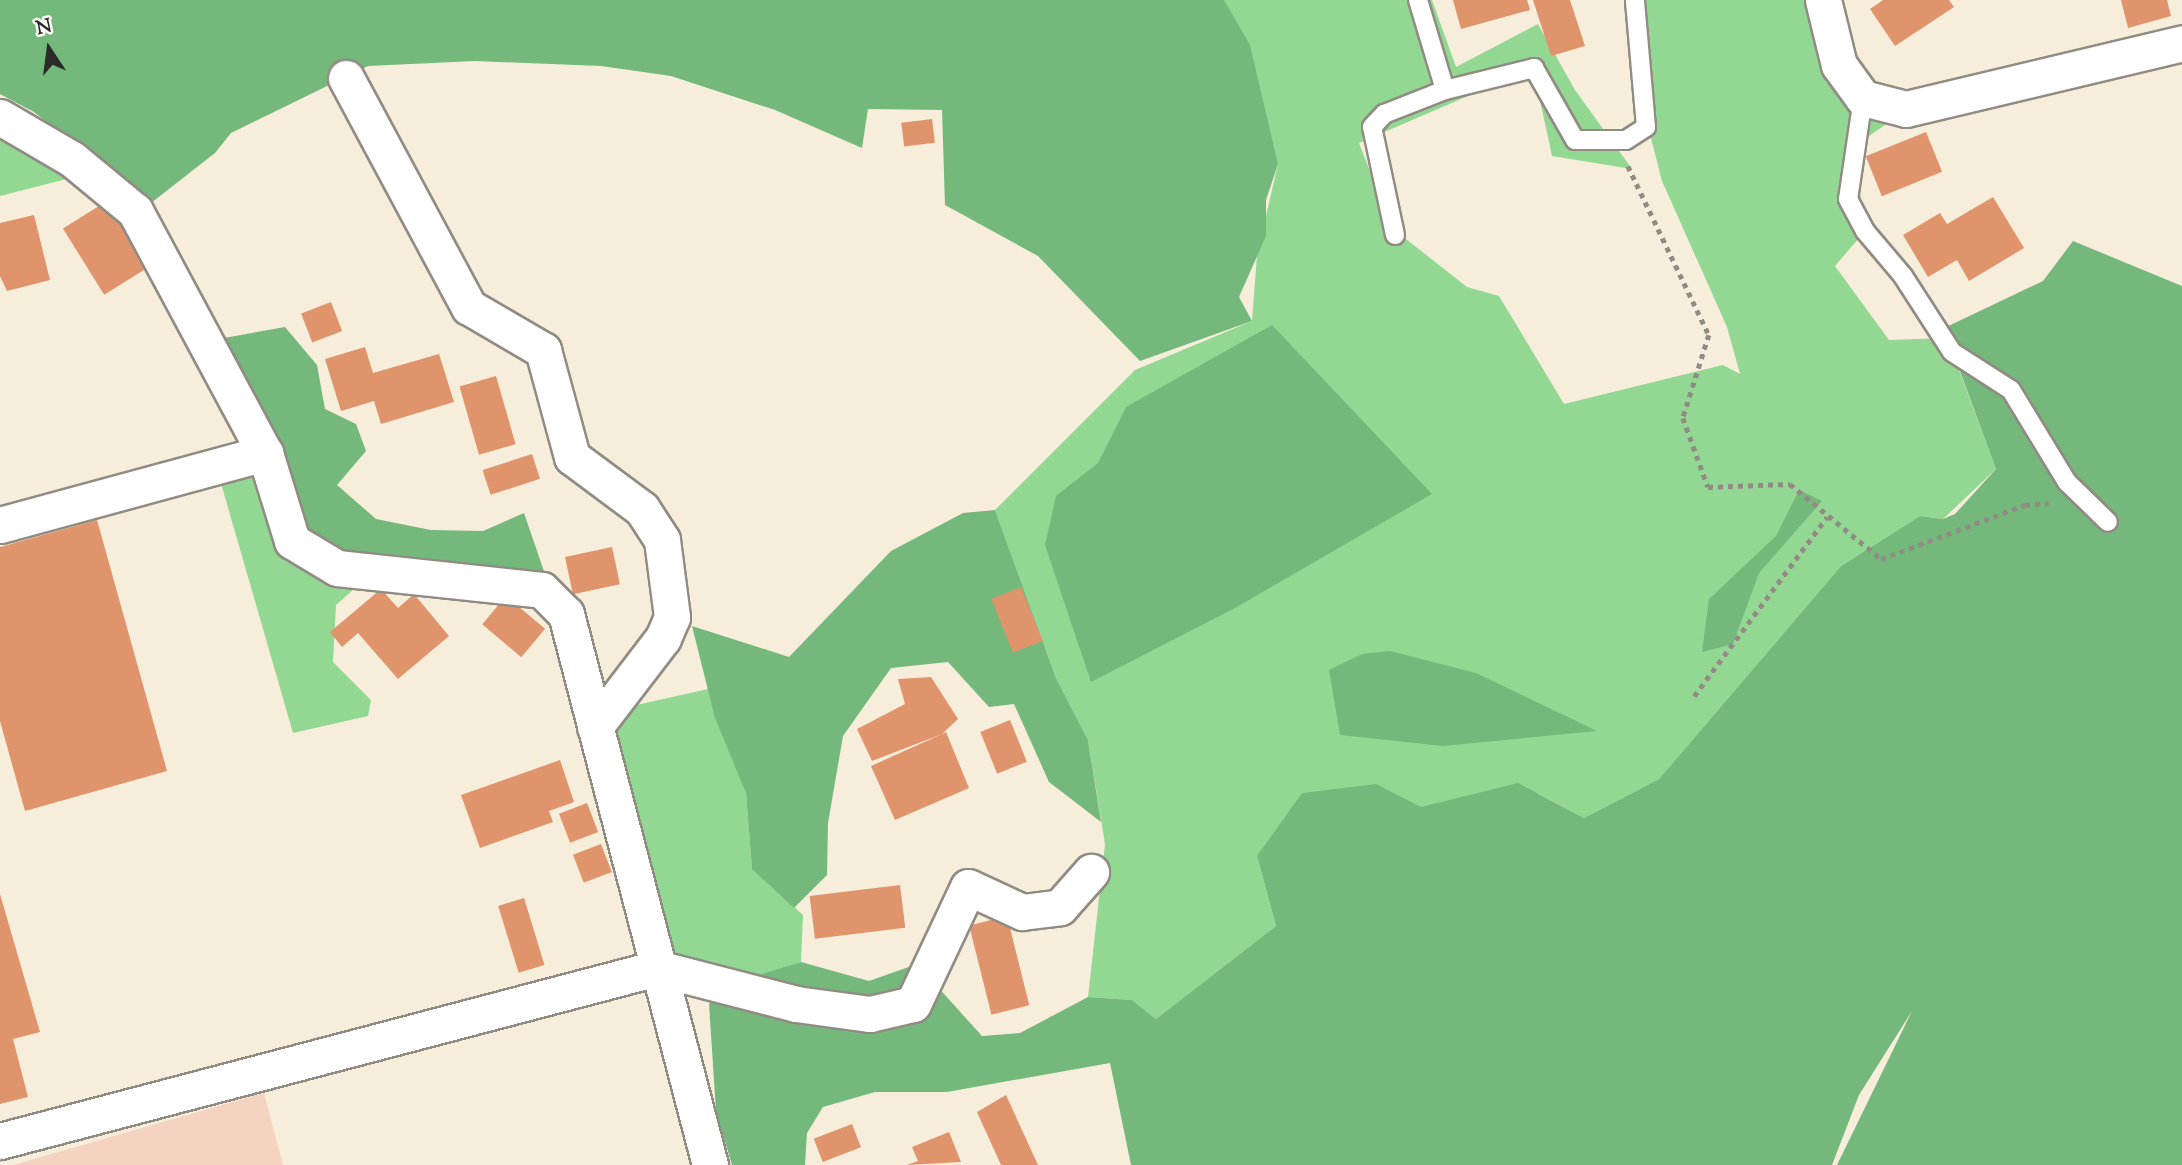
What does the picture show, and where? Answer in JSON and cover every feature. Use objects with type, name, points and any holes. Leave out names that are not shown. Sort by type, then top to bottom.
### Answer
[{"type":"street","points":[[1823,0],[1839,65],[1863,98],[1906,109],[2182,43]]},
{"type":"street","points":[[346,79],[469,307],[543,350],[572,457],[642,509],[662,540],[672,617],[663,638],[595,726]]},
{"type":"street","points":[[0,117],[72,159],[135,211],[265,453],[292,541],[337,568],[542,590],[566,614],[710,1165]]},
{"type":"street","points":[[0,525],[265,453]]},
{"type":"street","points":[[0,1141],[657,968],[796,1004],[870,1014],[913,1004],[968,887],[1023,912],[1060,907],[1091,872]]},
{"type":"lane","points":[[1418,0],[1445,90]]},
{"type":"lane","points":[[1395,235],[1372,127],[1384,114],[1445,90],[1534,68],[1575,140],[1626,140],[1646,127],[1635,0]]},
{"type":"lane","points":[[1863,98],[1848,199],[1865,231],[1903,276],[1952,352],[2011,390],[2067,482],[2108,522]]},
{"type":"path","points":[[1615,140],[1709,335],[1683,418],[1708,487],[1790,484],[1881,559],[2025,505],[2086,501]]},
{"type":"path","points":[[1694,696],[1827,517]]},
{"type":"shaded area","points":[[264,1093],[283,1165],[13,1165]]},
{"type":"green space","points":[[0,0],[1224,0],[1250,45],[1278,164],[1266,200],[1266,236],[1239,297],[1252,321],[1140,361],[1038,256],[945,205],[942,110],[868,109],[862,148],[775,110],[671,76],[601,66],[475,61],[368,66],[231,133],[215,153],[151,203],[34,112],[0,94]]},
{"type":"green space","points":[[1224,0],[1432,0],[1456,67],[1538,24],[1575,90],[1632,169],[1552,156],[1533,68],[1359,143],[1392,228],[1467,287],[1499,296],[1564,404],[1723,365],[1740,374],[1727,327],[1662,181],[1645,115],[1635,0],[1819,0],[1833,81],[1897,117],[1854,146],[1865,231],[1835,266],[1889,340],[1947,338],[1996,469],[1943,519],[1920,516],[1841,566],[1659,779],[1584,818],[1539,794],[1257,856],[1276,926],[1156,1019],[1132,1000],[1088,997],[1105,844],[1088,740],[1056,678],[995,510],[1135,370],[1252,321],[1257,255],[1278,164]]},
{"type":"green space","points":[[0,134],[90,173],[0,196]]},
{"type":"green space","points":[[2073,241],[2182,286],[2182,1165],[1837,1165],[1912,1011],[1859,1095],[1832,1165],[1131,1165],[1110,1063],[947,1092],[875,1092],[823,1107],[807,1133],[805,1165],[732,1165],[716,1111],[709,1004],[720,987],[801,962],[869,981],[917,964],[982,1036],[1020,1033],[1088,997],[1132,1000],[1156,1019],[1276,926],[1257,856],[1302,793],[1376,784],[1421,807],[1518,783],[1584,818],[1659,779],[1841,566],[1920,516],[1943,519],[1955,514],[1996,469],[1944,328],[2043,281]]},
{"type":"green space","points":[[1272,325],[1432,494],[1235,608],[1091,682],[1045,545],[1056,496],[1098,463],[1126,407]]},
{"type":"green space","points":[[285,327],[317,365],[325,409],[356,424],[366,451],[337,485],[376,519],[431,530],[483,531],[524,513],[547,580],[334,550],[301,524],[224,338]]},
{"type":"green space","points":[[256,456],[302,547],[363,581],[336,605],[333,662],[371,700],[368,716],[293,733],[216,466]]},
{"type":"green space","points":[[1799,490],[1822,501],[1759,573],[1733,644],[1702,652],[1709,599],[1776,536]]},
{"type":"green space","points":[[995,510],[1056,678],[1088,740],[1101,822],[1049,782],[1014,704],[989,707],[948,662],[891,668],[843,736],[828,823],[827,875],[794,908],[752,869],[746,793],[715,718],[692,626],[789,657],[891,551],[963,513]]},
{"type":"green space","points":[[1390,651],[1476,673],[1597,731],[1443,746],[1340,735],[1329,670],[1362,654]]},
{"type":"green space","points":[[708,689],[746,793],[752,868],[803,915],[801,962],[734,985],[667,969],[607,733],[623,708]]},
{"type":"building","points":[[1453,0],[1527,0],[1530,10],[1461,29]]},
{"type":"building","points":[[1533,0],[1570,0],[1585,46],[1551,56]]},
{"type":"building","points":[[1883,0],[1949,0],[1954,7],[1895,46],[1870,9]]},
{"type":"building","points":[[2121,0],[2167,0],[2171,16],[2128,28]]},
{"type":"building","points":[[932,119],[935,143],[904,147],[901,123]]},
{"type":"building","points":[[1926,132],[1942,172],[1882,196],[1866,156]]},
{"type":"building","points":[[1993,197],[2024,248],[1969,281],[1957,260],[1928,277],[1903,235],[1940,213],[1947,224]]},
{"type":"building","points":[[107,201],[148,267],[104,295],[63,229]]},
{"type":"building","points":[[34,215],[50,280],[7,291],[0,276],[0,223]]},
{"type":"building","points":[[331,302],[342,331],[312,342],[301,313]]},
{"type":"building","points":[[365,347],[373,373],[439,354],[454,402],[381,424],[374,401],[341,411],[325,359]]},
{"type":"building","points":[[496,376],[516,444],[479,455],[459,386]]},
{"type":"building","points":[[532,454],[540,479],[491,495],[483,470]]},
{"type":"building","points":[[97,520],[167,771],[25,811],[0,721],[0,547]]},
{"type":"building","points":[[612,547],[620,584],[573,594],[565,557]]},
{"type":"building","points":[[1021,587],[1043,641],[1013,653],[991,599]]},
{"type":"building","points":[[381,589],[398,608],[414,594],[449,636],[398,679],[358,633],[342,647],[330,632]]},
{"type":"building","points":[[506,596],[545,629],[521,657],[482,624]]},
{"type":"building","points":[[931,677],[958,719],[942,734],[872,761],[857,729],[905,704],[898,679]]},
{"type":"building","points":[[1010,720],[1027,762],[997,774],[980,732]]},
{"type":"building","points":[[946,732],[969,788],[895,820],[871,766]]},
{"type":"building","points":[[560,760],[574,802],[549,811],[553,822],[480,848],[461,795]]},
{"type":"building","points":[[587,803],[598,832],[570,843],[559,814]]},
{"type":"building","points":[[601,844],[612,872],[584,883],[573,855]]},
{"type":"building","points":[[900,885],[905,928],[815,939],[810,896]]},
{"type":"building","points":[[0,894],[40,1032],[13,1039],[28,1097],[0,1104]]},
{"type":"building","points":[[524,898],[544,965],[519,973],[498,906]]},
{"type":"building","points":[[1007,916],[1029,1005],[991,1015],[969,925]]},
{"type":"building","points":[[1006,1095],[1038,1165],[1001,1165],[977,1112]]},
{"type":"building","points":[[852,1124],[861,1147],[823,1162],[814,1139]]},
{"type":"building","points":[[949,1132],[961,1162],[907,1165],[918,1161],[912,1147]]}]
